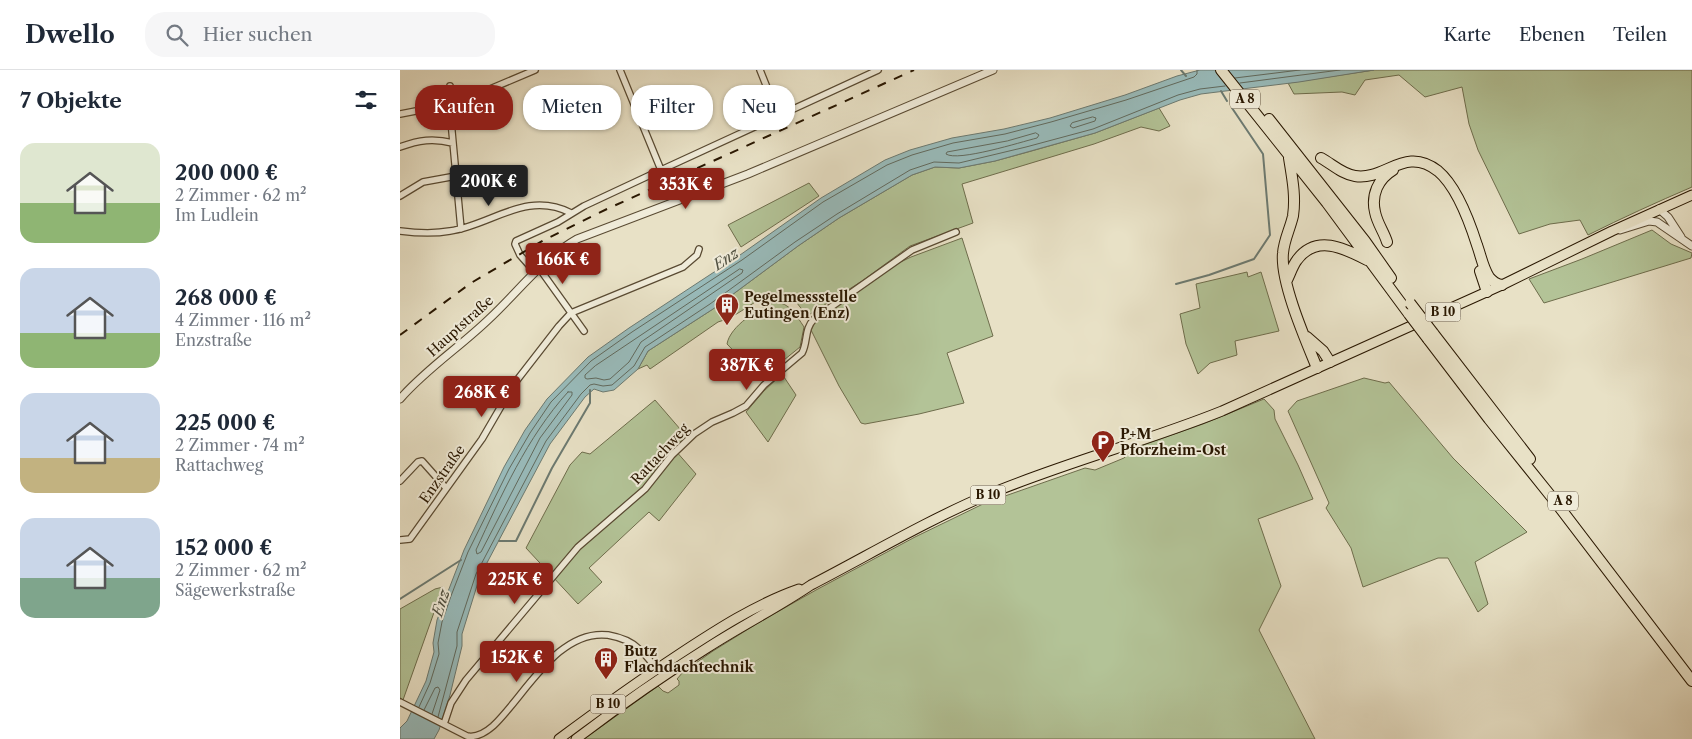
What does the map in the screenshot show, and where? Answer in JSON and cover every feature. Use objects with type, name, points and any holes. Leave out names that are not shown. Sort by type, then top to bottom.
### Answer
[{"type":"highway","name":"A 8","points":[[1221,70],[1271,127],[1365,241],[1410,309]]},
{"type":"highway","name":"A 8","points":[[1229,70],[1271,127],[1289,157],[1692,670]]},
{"type":"highway","points":[[1289,157],[1294,202],[1283,253],[1283,266],[1304,334],[1318,368]]},
{"type":"highway","points":[[1322,158],[1342,172],[1356,176],[1369,175],[1397,163],[1407,162],[1422,163],[1438,171],[1455,193],[1486,272],[1496,284],[1502,285]]},
{"type":"highway","points":[[1387,242],[1375,211],[1375,195],[1380,181],[1389,172],[1400,168],[1413,166],[1427,170],[1439,179],[1451,197],[1467,230],[1487,292]]},
{"type":"highway","points":[[1287,280],[1296,260],[1305,251],[1316,245],[1338,246],[1371,262]]},
{"type":"highway","points":[[1304,334],[1333,360]]},
{"type":"highway","name":"A 8","points":[[1431,336],[1489,420],[1554,500],[1692,681]]},
{"type":"main road","name":"B 10","points":[[576,739],[706,648],[789,600],[811,585],[938,518],[985,496],[1207,417],[1487,292],[1612,231],[1692,195]]},
{"type":"main road","name":"B 10","points":[[559,739],[657,669],[742,615],[811,585]]},
{"type":"main road","points":[[657,669],[662,677]]},
{"type":"street","points":[[498,85],[535,70]]},
{"type":"street","points":[[620,70],[661,170]]},
{"type":"street","points":[[760,70],[766,85]]},
{"type":"street","points":[[795,108],[878,70]]},
{"type":"street","name":"Hauptstraße","points":[[400,400],[422,376],[489,319],[537,270],[568,244],[587,234],[705,191],[835,138],[994,70]]},
{"type":"street","points":[[400,114],[415,111]]},
{"type":"street","points":[[452,130],[461,229]]},
{"type":"street","points":[[584,331],[537,270],[516,248],[516,241],[748,130]]},
{"type":"street","points":[[400,147],[419,141],[437,139],[453,143]]},
{"type":"street","points":[[400,196],[423,182],[456,176]]},
{"type":"street","points":[[400,232],[425,233],[461,229],[511,210],[528,206],[561,208],[571,213]]},
{"type":"street","points":[[1659,209],[1659,215],[1664,226]]},
{"type":"street","points":[[1659,209],[1668,217],[1682,239]]},
{"type":"street","points":[[1612,231],[1630,228],[1649,221],[1657,222],[1676,237],[1692,246]]},
{"type":"street","name":"Rattachweg","points":[[442,723],[451,703],[466,680],[563,562],[591,534],[645,489],[680,446],[708,425],[746,406],[764,385],[802,353],[805,348],[808,328],[814,319],[912,250],[956,232]]},
{"type":"street","name":"Enzstraße","points":[[400,540],[410,540],[482,439],[514,384],[571,313],[684,267],[697,255],[699,249]]},
{"type":"street","points":[[400,481],[418,462],[422,461],[446,488]]},
{"type":"street","points":[[401,702],[466,737],[478,735],[490,728],[556,655],[569,644],[579,639],[603,634],[620,638],[639,649],[657,669]]},
{"type":"street","points":[[647,658],[658,662],[674,658]]},
{"type":"green space","points":[[1374,70],[1692,70],[1692,187],[1588,235],[1580,220],[1550,224],[1519,234],[1478,150],[1469,124],[1462,87],[1425,97],[1399,75],[1365,80],[1355,95],[1342,92],[1294,94],[1288,83]]},
{"type":"green space","points":[[1159,108],[1170,126],[1159,131],[1141,127],[1094,144],[962,184],[973,223],[910,246],[862,281],[807,316],[790,294],[769,296],[737,314],[718,322],[650,369],[647,365],[638,369],[648,351],[713,309],[839,218],[912,175],[935,167],[959,168],[995,161],[1095,133]]},
{"type":"green space","points":[[809,183],[819,196],[741,247],[728,225]]},
{"type":"green space","points":[[1652,230],[1671,244],[1692,253],[1691,258],[1544,303],[1529,279],[1582,259]]},
{"type":"green space","points":[[962,238],[993,336],[947,353],[964,403],[919,414],[865,424],[861,423],[839,386],[809,326],[882,271],[911,257]]},
{"type":"green space","points":[[1247,272],[1248,277],[1261,272],[1279,331],[1235,341],[1237,355],[1210,363],[1198,374],[1186,344],[1180,314],[1200,308],[1196,284]]},
{"type":"green space","points":[[775,302],[789,307],[804,327],[800,347],[763,377],[756,374],[727,344],[729,337],[739,324],[754,313]]},
{"type":"green space","points":[[782,374],[796,395],[768,442],[746,412]]},
{"type":"green space","points":[[1364,378],[1385,383],[1389,382],[1453,458],[1527,532],[1475,562],[1488,604],[1478,612],[1448,558],[1438,558],[1363,587],[1351,548],[1326,508],[1329,503],[1288,411],[1297,401]]},
{"type":"green space","points":[[1264,399],[1274,410],[1275,419],[1313,499],[1258,519],[1281,586],[1259,630],[1315,739],[584,739],[658,686],[668,693],[679,685],[677,679],[683,672],[758,623],[915,537],[985,503],[1085,468],[1095,470],[1124,458],[1135,448],[1203,424]]},
{"type":"green space","points":[[655,400],[687,437],[675,450],[696,474],[659,521],[649,512],[589,568],[602,582],[578,604],[526,548],[570,465],[582,452],[590,454]]},
{"type":"green space","points":[[443,587],[403,700],[400,698],[400,609],[435,589]]},
{"type":"water","points":[[1200,70],[1374,70],[1299,82],[1201,94],[1180,100],[1095,133],[995,161],[959,168],[935,167],[912,175],[839,218],[798,246],[713,309],[648,351],[638,369],[614,390],[603,392],[594,389],[585,397],[550,444],[480,576],[462,634],[462,646],[439,730],[434,739],[400,739],[400,728],[407,721],[426,681],[434,652],[433,643],[437,620],[464,550],[504,467],[525,430],[547,399],[588,357],[821,198],[885,160],[910,150],[952,138],[1004,129],[1050,118]]},
{"type":"waterway","points":[[1181,70],[1186,76]]},
{"type":"waterway","points":[[1221,91],[1227,101]]},
{"type":"waterway","points":[[1176,284],[1209,275],[1254,259],[1270,235],[1263,154],[1232,108]]},
{"type":"waterway","points":[[499,541],[516,541],[552,468],[590,403],[590,390]]},
{"type":"waterway","points":[[400,599],[461,560]]},
{"type":"railway","points":[[400,335],[471,283],[544,240],[607,209],[914,70]]},
{"type":"place","name":"Pegelmessstelle Eutingen (Enz)","points":[[727,326]]},
{"type":"place","name":"P+M Pforzheim-Ost","points":[[1103,463]]},
{"type":"place","name":"Butz Flachdachtechnik","points":[[606,680]]},
{"type":"water label","name":"Enz","points":[[726,259]]},
{"type":"water label","name":"Enz","points":[[441,603]]}]
